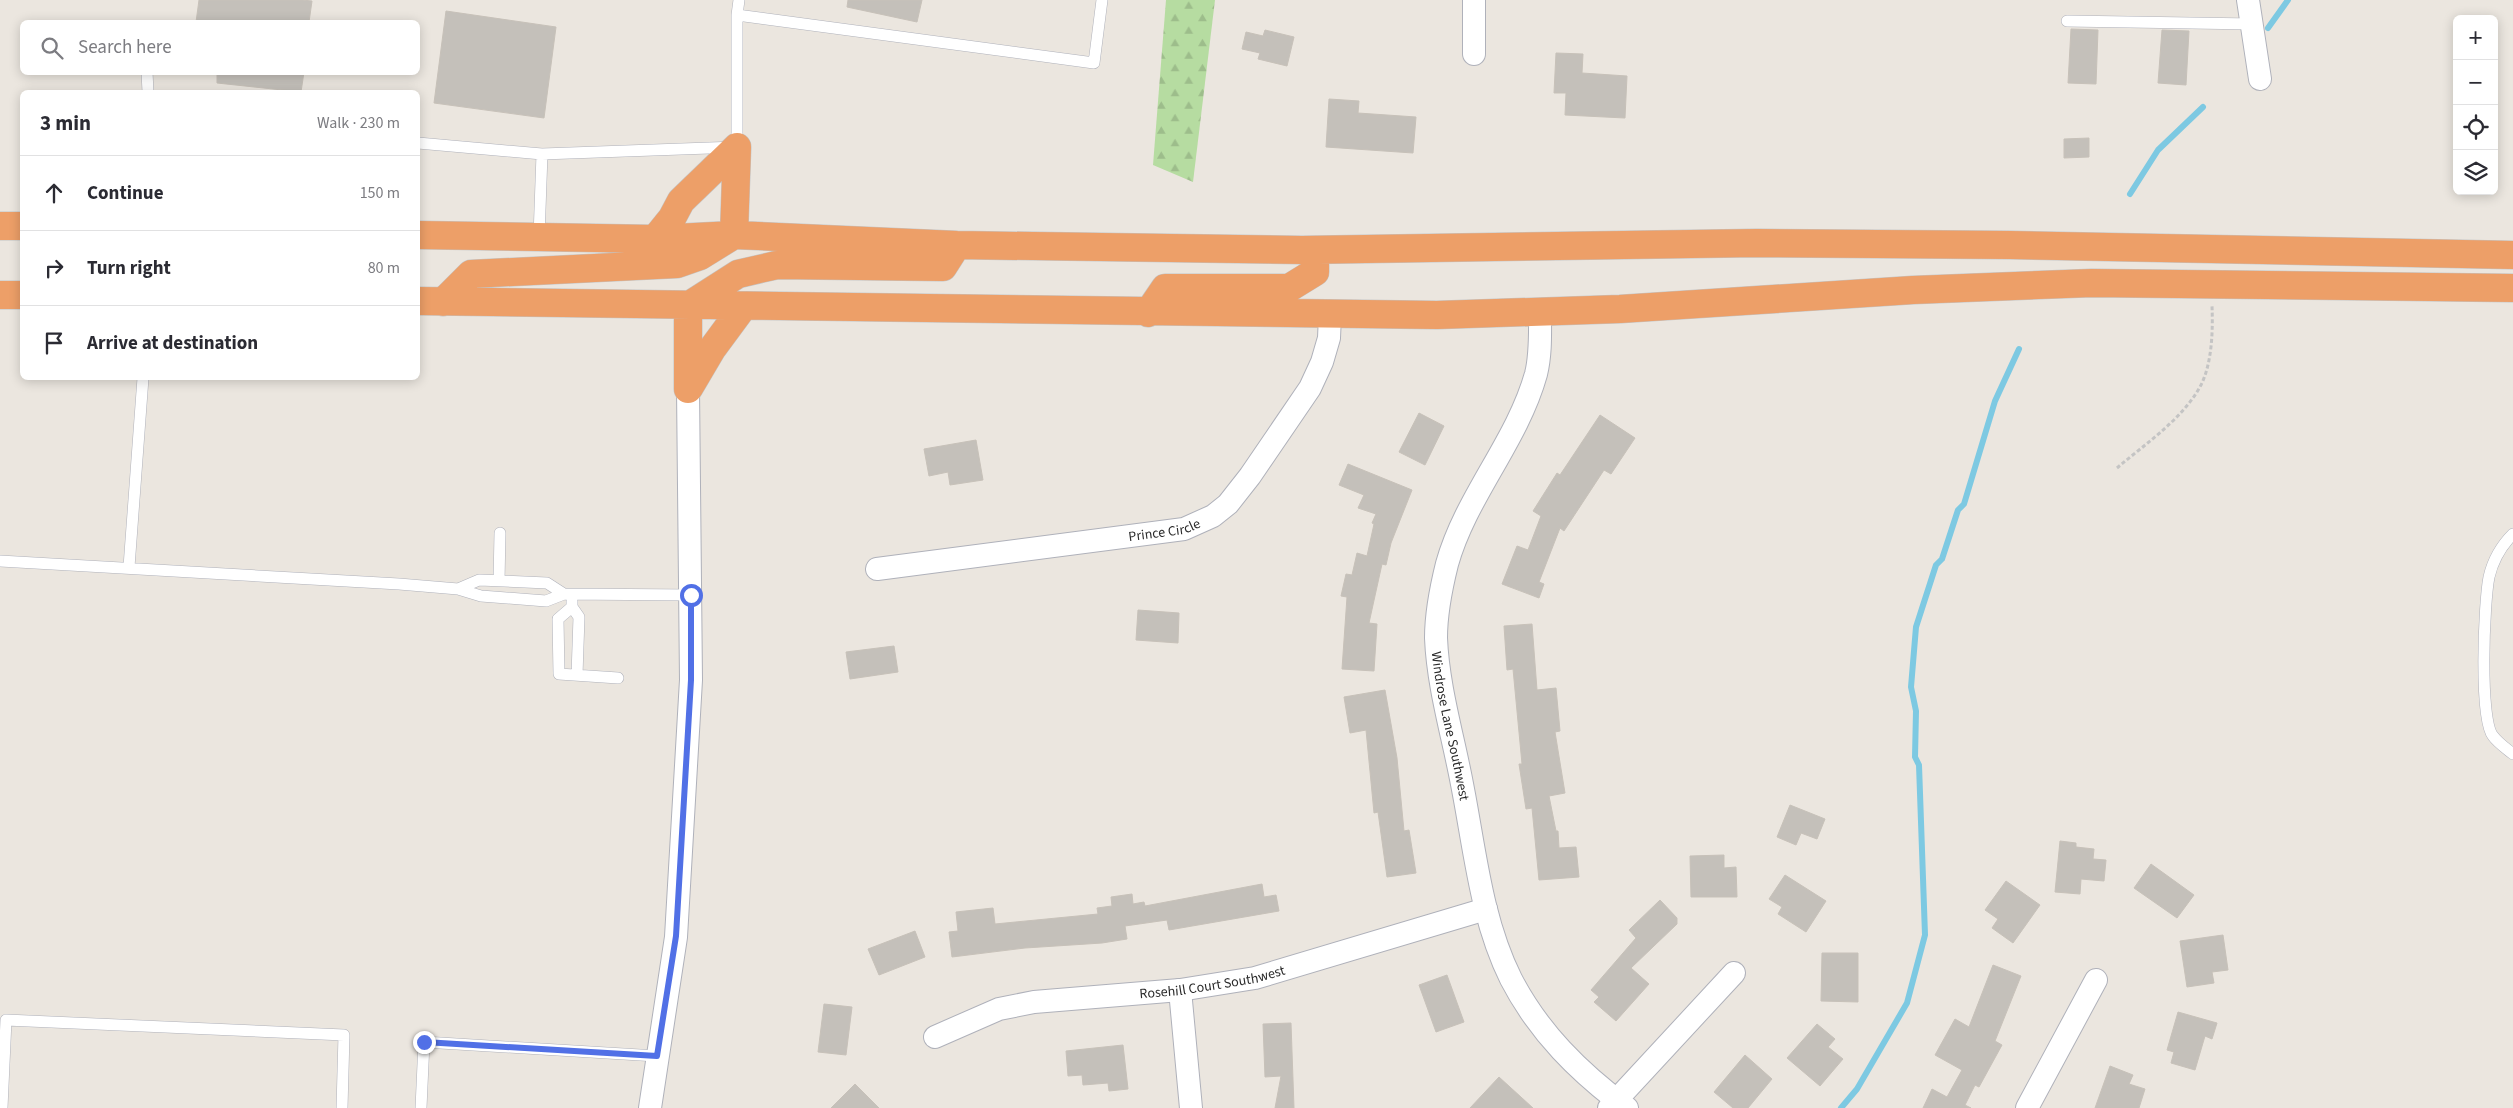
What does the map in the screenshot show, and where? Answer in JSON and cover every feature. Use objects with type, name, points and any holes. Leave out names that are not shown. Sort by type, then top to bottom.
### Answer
[{"type":"highway","points":[[734,235],[737,148]]},
{"type":"highway","points":[[655,239],[672,218],[682,201],[737,148]]},
{"type":"highway","points":[[0,226],[20,226]]},
{"type":"highway","points":[[420,235],[655,239],[734,235],[957,245],[1315,250],[1767,243],[2010,245],[2513,255]]},
{"type":"highway","points":[[430,301],[471,274],[677,264],[700,256],[734,235]]},
{"type":"highway","points":[[688,306],[738,274],[777,266],[943,267],[957,245]]},
{"type":"highway","points":[[1148,312],[1165,288],[1289,288],[1315,272],[1315,250]]},
{"type":"highway","points":[[430,301],[1330,315],[1540,313],[2001,285],[2211,283],[2513,288]]},
{"type":"highway","points":[[0,295],[20,296]]},
{"type":"highway","points":[[688,306],[688,389]]},
{"type":"highway","points":[[688,389],[712,348],[743,307]]},
{"type":"street","points":[[1474,0],[1474,54]]},
{"type":"street","points":[[2248,0],[2260,79]]},
{"type":"street","name":"Windrose Lane Southwest","points":[[1540,313],[1541,338],[1536,372],[1523,409],[1463,523],[1448,563],[1439,602],[1436,637],[1442,688],[1486,909],[1496,944],[1512,980],[1544,1033],[1574,1065],[1617,1105]]},
{"type":"street","name":"Prince Circle","points":[[877,569],[1184,529],[1213,516],[1228,504],[1250,476],[1310,388],[1322,362],[1329,338],[1330,315]]},
{"type":"street","points":[[650,1108],[676,936],[691,680],[688,389]]},
{"type":"street","name":"Rosehill Court Southwest","points":[[935,1037],[999,1009],[1025,1004],[1180,990],[1255,978],[1486,909]]},
{"type":"street","points":[[1617,1105],[1734,973]]},
{"type":"street","points":[[2027,1108],[2096,980]]},
{"type":"street","points":[[1180,990],[1191,1108]]},
{"type":"lane","points":[[420,143],[542,154],[737,148],[737,14],[739,0]]},
{"type":"lane","points":[[737,14],[1094,63],[1102,0]]},
{"type":"lane","points":[[2067,21],[2253,24]]},
{"type":"lane","points":[[147,75],[148,90]]},
{"type":"lane","points":[[538,237],[542,154]]},
{"type":"lane","points":[[129,567],[143,380]]},
{"type":"lane","points":[[499,581],[500,532]]},
{"type":"lane","points":[[2513,534],[2501,547],[2495,561],[2490,575],[2484,609],[2485,698],[2492,735],[2513,754]]},
{"type":"lane","points":[[0,561],[129,567],[458,590],[481,596],[546,601],[568,594],[691,595]]},
{"type":"lane","points":[[458,590],[479,580],[547,583],[568,594],[572,607],[579,618],[577,675]]},
{"type":"lane","points":[[572,607],[558,620],[560,674],[618,678]]},
{"type":"lane","points":[[2,1108],[6,1020],[344,1035],[342,1108]]},
{"type":"lane","points":[[421,1108],[424,1042],[657,1056]]},
{"type":"path","points":[[2117,468],[2182,411],[2200,386],[2208,363],[2211,283]]},
{"type":"green space","points":[[1166,0],[1215,0],[1193,182],[1153,165]]},
{"type":"building","points":[[199,0],[312,1],[309,20],[196,20]]},
{"type":"building","points":[[848,0],[922,0],[917,22],[847,7]]},
{"type":"building","points":[[446,11],[556,27],[544,118],[434,103]]},
{"type":"building","points":[[2071,29],[2098,30],[2096,84],[2068,83]]},
{"type":"building","points":[[1265,30],[1294,37],[1287,66],[1258,59],[1260,53],[1242,49],[1246,32],[1263,36]]},
{"type":"building","points":[[2162,30],[2189,31],[2186,85],[2158,83]]},
{"type":"building","points":[[1556,53],[1583,54],[1582,73],[1627,76],[1625,118],[1565,115],[1566,93],[1554,93]]},
{"type":"building","points":[[217,75],[304,75],[301,90],[282,90],[217,83]]},
{"type":"building","points":[[1329,99],[1359,101],[1358,113],[1416,117],[1413,153],[1326,147]]},
{"type":"building","points":[[2089,138],[2089,157],[2064,158],[2064,139]]},
{"type":"building","points":[[1419,413],[1444,426],[1425,465],[1399,452]]},
{"type":"building","points":[[1600,415],[1635,438],[1611,474],[1604,470],[1564,531],[1560,528],[1539,582],[1544,584],[1539,598],[1502,584],[1517,546],[1528,550],[1541,516],[1533,511],[1557,473],[1560,475]]},
{"type":"building","points":[[976,440],[983,480],[950,485],[948,472],[929,476],[924,449]]},
{"type":"building","points":[[1348,464],[1412,490],[1391,543],[1386,565],[1382,564],[1369,623],[1377,624],[1374,671],[1342,669],[1347,597],[1341,596],[1346,574],[1352,575],[1357,553],[1367,556],[1374,524],[1372,523],[1376,514],[1358,508],[1364,495],[1339,485]]},
{"type":"building","points":[[1138,610],[1179,613],[1178,643],[1136,640]]},
{"type":"building","points":[[1532,624],[1537,690],[1556,688],[1560,731],[1555,732],[1565,793],[1549,796],[1556,831],[1558,831],[1559,848],[1576,847],[1579,877],[1539,880],[1532,808],[1526,809],[1519,764],[1522,764],[1513,669],[1507,670],[1504,626]]},
{"type":"building","points":[[894,646],[898,672],[850,679],[846,652]]},
{"type":"building","points":[[1385,690],[1397,758],[1404,831],[1409,830],[1416,873],[1387,877],[1378,812],[1374,813],[1366,730],[1350,733],[1344,697]]},
{"type":"building","points":[[1790,805],[1825,819],[1817,839],[1801,833],[1796,845],[1777,837]]},
{"type":"building","points":[[2060,841],[2076,843],[2076,847],[2094,849],[2093,859],[2106,860],[2104,881],[2081,879],[2080,894],[2055,892]]},
{"type":"building","points":[[1724,855],[1724,868],[1736,867],[1737,897],[1691,897],[1690,856]]},
{"type":"building","points":[[2151,864],[2194,895],[2177,918],[2134,888]]},
{"type":"building","points":[[1785,875],[1826,901],[1806,932],[1778,914],[1782,907],[1769,899]]},
{"type":"building","points":[[2006,881],[2040,905],[2013,943],[1992,928],[1998,919],[1985,910]]},
{"type":"building","points":[[1262,884],[1264,897],[1276,895],[1279,911],[1169,930],[1167,920],[1125,926],[1127,939],[1102,943],[1025,948],[952,957],[949,932],[958,931],[956,912],[993,908],[995,924],[1098,914],[1097,908],[1112,906],[1111,897],[1132,894],[1133,904],[1144,902],[1145,906]]},
{"type":"building","points":[[1660,900],[1677,918],[1677,924],[1631,968],[1649,984],[1616,1021],[1594,1002],[1599,997],[1591,990],[1636,938],[1629,930]]},
{"type":"building","points":[[915,931],[925,957],[879,975],[868,949]]},
{"type":"building","points":[[2223,935],[2228,970],[2212,972],[2214,983],[2187,987],[2180,941]]},
{"type":"building","points":[[1822,953],[1858,953],[1858,1002],[1821,1001]]},
{"type":"building","points":[[1993,965],[2021,976],[1995,1041],[2002,1045],[1979,1087],[1975,1085],[1965,1105],[1971,1108],[1923,1108],[1932,1089],[1947,1097],[1962,1070],[1935,1055],[1955,1019],[1969,1027]]},
{"type":"building","points":[[1447,975],[1464,1022],[1436,1032],[1419,985]]},
{"type":"building","points":[[824,1004],[852,1007],[846,1055],[818,1052]]},
{"type":"building","points":[[2178,1012],[2217,1023],[2212,1039],[2205,1036],[2195,1070],[2171,1063],[2174,1052],[2167,1050]]},
{"type":"building","points":[[1291,1023],[1294,1108],[1275,1108],[1281,1076],[1265,1077],[1263,1024]]},
{"type":"building","points":[[1817,1024],[1835,1039],[1828,1047],[1843,1059],[1820,1086],[1787,1058]]},
{"type":"building","points":[[1123,1045],[1128,1089],[1109,1091],[1108,1083],[1083,1085],[1082,1075],[1068,1076],[1066,1051]]},
{"type":"building","points":[[1745,1055],[1772,1079],[1748,1108],[1733,1108],[1714,1092]]},
{"type":"building","points":[[2110,1066],[2133,1075],[2129,1084],[2145,1089],[2139,1108],[2095,1108]]},
{"type":"building","points":[[1499,1077],[1533,1108],[1470,1108]]},
{"type":"building","points":[[855,1084],[879,1108],[831,1108]]},
{"type":"waterway","points":[[2268,28],[2288,0]]},
{"type":"waterway","points":[[2130,194],[2158,150],[2203,107]]},
{"type":"waterway","points":[[1841,1108],[1857,1089],[1907,1003],[1925,935],[1919,765],[1915,757],[1916,711],[1911,687],[1916,627],[1936,565],[1942,559],[1958,510],[1964,504],[1995,401],[2019,349]]},
{"type":"route","points":[[424,1042],[657,1056],[676,936],[691,680],[691,595]]}]
